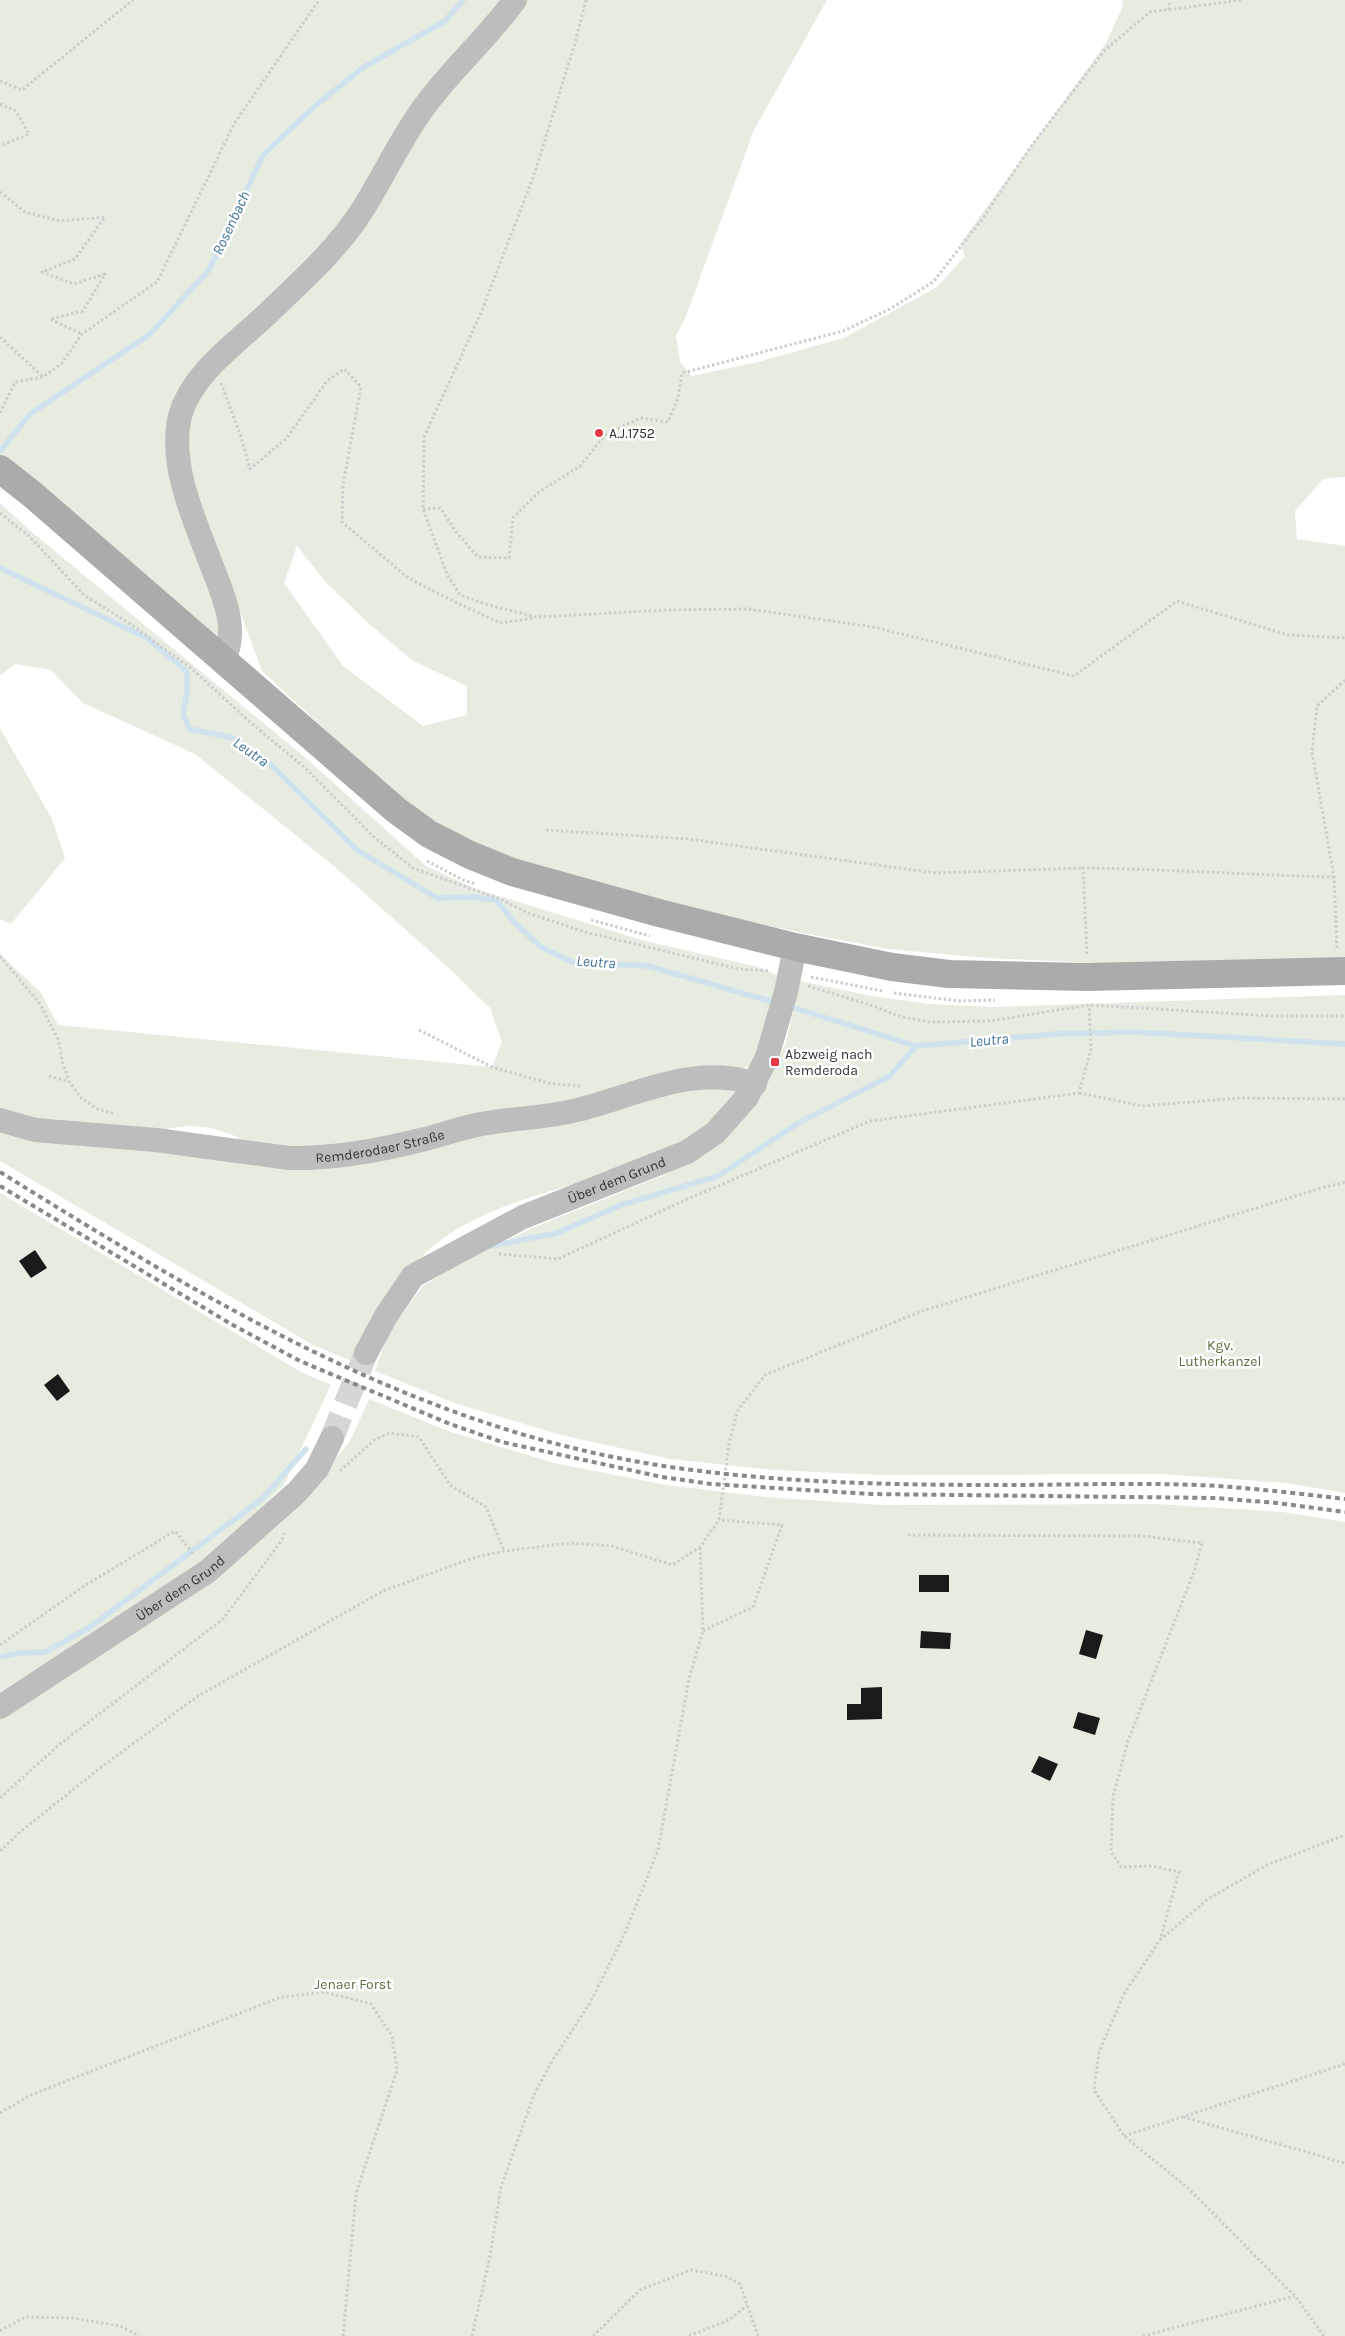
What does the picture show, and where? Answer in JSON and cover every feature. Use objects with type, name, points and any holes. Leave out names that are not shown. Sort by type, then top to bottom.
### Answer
[{"type":"main road","points":[[0,469],[33,495],[396,810],[429,834],[470,855],[512,872],[572,891],[791,970],[892,968],[949,974],[1088,977],[1342,971]]},
{"type":"street","points":[[224,661],[231,637],[228,610],[200,535],[178,466],[176,451],[180,418],[185,400],[214,364],[339,242],[359,215],[406,132],[427,102],[515,0]]},
{"type":"street","name":"Über dem Grund","points":[[366,1353],[386,1316],[413,1276],[524,1217],[687,1152],[714,1133],[747,1097],[754,1084],[774,1040],[791,970]]},
{"type":"street","name":"Remderodaer Straße","points":[[0,1120],[16,1126],[52,1132],[156,1140],[289,1158],[309,1158],[390,1148],[474,1125],[550,1116],[586,1108],[656,1085],[672,1082],[729,1078],[754,1084]]},
{"type":"street","name":"Über dem Grund","points":[[0,1707],[208,1571],[296,1492],[317,1469],[332,1438]]},
{"type":"path","points":[[0,81],[22,90],[133,0]]},
{"type":"path","points":[[0,413],[15,382],[43,377],[62,363],[82,334],[157,282],[234,124],[319,0]]},
{"type":"path","points":[[536,617],[485,604],[460,595],[448,574],[423,508],[424,438],[481,313],[534,175],[586,0]]},
{"type":"path","points":[[1169,10],[1170,0]]},
{"type":"path","points":[[423,508],[440,508],[457,533],[478,557],[509,558],[513,518],[539,492],[580,466],[606,434],[641,418],[668,422],[678,398],[682,373],[843,331],[890,309],[933,282],[980,222],[1032,145],[1105,50],[1150,12],[1242,0]]},
{"type":"path","points":[[0,104],[16,111],[29,134],[0,146]]},
{"type":"path","points":[[0,192],[25,212],[60,221],[105,217],[75,259],[42,272],[74,284],[105,274],[83,311],[50,318],[82,334]]},
{"type":"path","points":[[0,337],[43,377]]},
{"type":"path","points":[[214,364],[242,437],[250,470],[286,439],[327,381],[344,370],[360,387],[343,485],[342,522],[408,578],[500,623],[536,617],[667,610],[748,609],[873,627],[1074,676],[1177,601],[1288,635],[1345,638]]},
{"type":"path","points":[[0,513],[28,536],[84,595],[129,624],[192,669],[251,723],[303,766],[374,837],[413,868],[500,900],[528,913],[585,932],[739,969],[791,970],[804,985],[874,1006],[898,1016],[930,1022],[990,1020],[1089,1005],[1273,1016],[1345,1016]]},
{"type":"path","points":[[1342,971],[1334,877],[1312,752],[1316,706],[1345,680]]},
{"type":"path","points":[[546,830],[688,838],[935,873],[1083,868],[1167,869],[1267,876],[1334,877]]},
{"type":"path","points":[[1083,868],[1088,977]]},
{"type":"path","points":[[0,956],[40,1004],[59,1041],[62,1061],[69,1082],[81,1098],[98,1109],[121,1115]]},
{"type":"path","points":[[1079,1094],[1090,1049],[1089,1012]]},
{"type":"path","points":[[419,1030],[492,1067],[548,1083],[584,1086]]},
{"type":"path","points":[[49,1076],[69,1082]]},
{"type":"path","points":[[498,1254],[558,1259],[683,1201],[870,1121],[1079,1094],[1142,1106],[1238,1098],[1345,1099]]},
{"type":"path","points":[[0,1851],[20,1832],[100,1768],[198,1696],[383,1591],[476,1557],[504,1551],[570,1543],[612,1546],[672,1565],[700,1548],[719,1520],[729,1443],[738,1410],[765,1375],[922,1311],[1345,1182]]},
{"type":"path","points":[[317,1469],[333,1478],[374,1440],[390,1432],[419,1437],[450,1485],[486,1507],[504,1551]]},
{"type":"path","points":[[703,1630],[753,1607],[782,1525],[719,1520]]},
{"type":"path","points":[[0,1645],[84,1586],[175,1531],[199,1560]]},
{"type":"path","points":[[0,1798],[60,1744],[223,1619],[282,1540],[285,1531]]},
{"type":"path","points":[[908,1535],[1142,1536],[1202,1542],[1195,1569],[1128,1741],[1113,1797],[1111,1852],[1121,1868],[1152,1866],[1179,1872],[1160,1940]]},
{"type":"path","points":[[472,2336],[490,2256],[501,2186],[534,2095],[551,2063],[594,1994],[624,1933],[658,1850],[689,1678],[703,1630],[700,1548]]},
{"type":"path","points":[[1324,2336],[1295,2296],[1187,2187],[1124,2136],[1094,2090],[1099,2052],[1124,1994],[1160,1940],[1208,1899],[1267,1865],[1345,1835]]},
{"type":"path","points":[[0,2113],[31,2095],[281,1997],[324,1992],[371,2004],[392,2036],[397,2070],[356,2194],[344,2336]]},
{"type":"path","points":[[1124,2136],[1345,2064]]},
{"type":"path","points":[[1182,2117],[1345,2163]]},
{"type":"path","points":[[593,2336],[640,2290],[691,2270],[725,2276],[740,2284],[758,2336]]},
{"type":"path","points":[[1143,2336],[1295,2296]]},
{"type":"path","points":[[689,2336],[729,2320],[747,2305]]},
{"type":"path","points":[[0,2331],[25,2317],[72,2318],[120,2326],[139,2336]]},
{"type":"green space","points":[[0,0],[827,0],[754,130],[686,316],[676,336],[680,362],[692,376],[754,363],[844,338],[937,287],[965,256],[960,244],[1106,43],[1122,8],[1123,0],[1345,0],[1345,477],[1323,479],[1295,511],[1297,539],[1345,546],[1345,961],[1119,964],[986,958],[888,949],[798,932],[634,896],[508,858],[454,833],[402,801],[262,671],[232,590],[215,600],[223,637],[219,639],[0,460]],"holes":[[[297,546],[325,581],[368,623],[413,661],[467,686],[467,715],[423,726],[343,666],[284,583]]]},
{"type":"green space","points":[[0,503],[33,533],[307,759],[426,866],[476,889],[645,941],[758,967],[777,975],[775,1005],[752,1064],[739,1072],[389,1144],[255,1150],[235,1136],[212,1128],[190,1126],[170,1128],[157,1137],[0,1116],[0,954],[41,993],[58,1025],[492,1067],[502,1042],[490,1008],[451,970],[335,867],[195,754],[83,703],[51,670],[15,664],[0,676]]},
{"type":"green space","points":[[0,728],[52,819],[65,858],[11,924],[0,919]]},
{"type":"green space","name":"Kgv. Lutherkanzel","points":[[800,981],[872,996],[928,1004],[993,1007],[1345,995],[1345,1493],[1287,1483],[1163,1474],[882,1475],[774,1470],[670,1459],[561,1435],[457,1404],[375,1371],[389,1332],[423,1286],[456,1265],[530,1229],[664,1175],[719,1145],[764,1090],[786,1043]]},
{"type":"green space","points":[[736,1086],[737,1096],[708,1126],[690,1141],[659,1156],[626,1168],[490,1212],[459,1228],[432,1247],[399,1286],[356,1363],[313,1345],[0,1161],[0,1125],[271,1159],[639,1094]]},
{"type":"green space","points":[[0,1193],[301,1372],[331,1385],[284,1485],[206,1562],[0,1692]]},
{"type":"green space","name":"Jenaer Forst","points":[[369,1399],[448,1431],[554,1463],[666,1485],[767,1497],[882,1505],[1157,1504],[1283,1512],[1345,1522],[1345,2336],[0,2336],[0,1719],[217,1578],[305,1497],[350,1441]]},
{"type":"building","points":[[35,1250],[47,1268],[31,1278],[19,1261]]},
{"type":"building","points":[[58,1374],[70,1391],[57,1401],[44,1385]]},
{"type":"building","points":[[919,1575],[949,1575],[949,1592],[919,1592]]},
{"type":"building","points":[[1086,1630],[1103,1635],[1096,1659],[1079,1654]]},
{"type":"building","points":[[921,1631],[951,1633],[950,1649],[920,1648]]},
{"type":"building","points":[[882,1687],[882,1719],[847,1720],[847,1704],[861,1704],[861,1688]]},
{"type":"building","points":[[1078,1712],[1100,1718],[1095,1735],[1073,1728]]},
{"type":"building","points":[[1039,1756],[1058,1764],[1050,1781],[1031,1772]]},
{"type":"waterway","name":"Rosenbach","points":[[1,450],[30,414],[149,335],[209,270],[263,155],[316,105],[364,67],[445,21],[463,0]]},
{"type":"waterway","name":"Leutra","points":[[0,568],[147,638],[187,672],[187,692],[183,715],[190,729],[233,738],[266,760],[357,850],[437,898],[472,897],[496,900],[514,922],[541,947],[572,962],[648,966],[777,1003]]},
{"type":"waterway","name":"Leutra","points":[[788,1006],[916,1046],[1056,1034],[1134,1032],[1345,1044]]},
{"type":"waterway","points":[[490,1246],[557,1233],[621,1205],[718,1176],[800,1122],[890,1076],[916,1046]]},
{"type":"waterway","points":[[0,1657],[18,1653],[45,1652],[90,1627],[263,1498],[306,1449]]},
{"type":"tunnel","points":[[332,1438],[366,1353]]},
{"type":"railway","points":[[0,1172],[157,1267],[236,1312],[317,1354],[400,1391],[485,1423],[573,1448],[664,1466],[706,1472],[834,1482],[1004,1485],[1191,1485],[1345,1499]]},
{"type":"railway","points":[[0,1186],[231,1324],[300,1361],[450,1424],[502,1442],[662,1477],[711,1484],[871,1494],[1216,1498],[1277,1503],[1345,1512]]},
{"type":"place","name":"A.J.1752","points":[[599,433]]},
{"type":"place","name":"Abzweig nach Remderoda","points":[[775,1062]]}]
